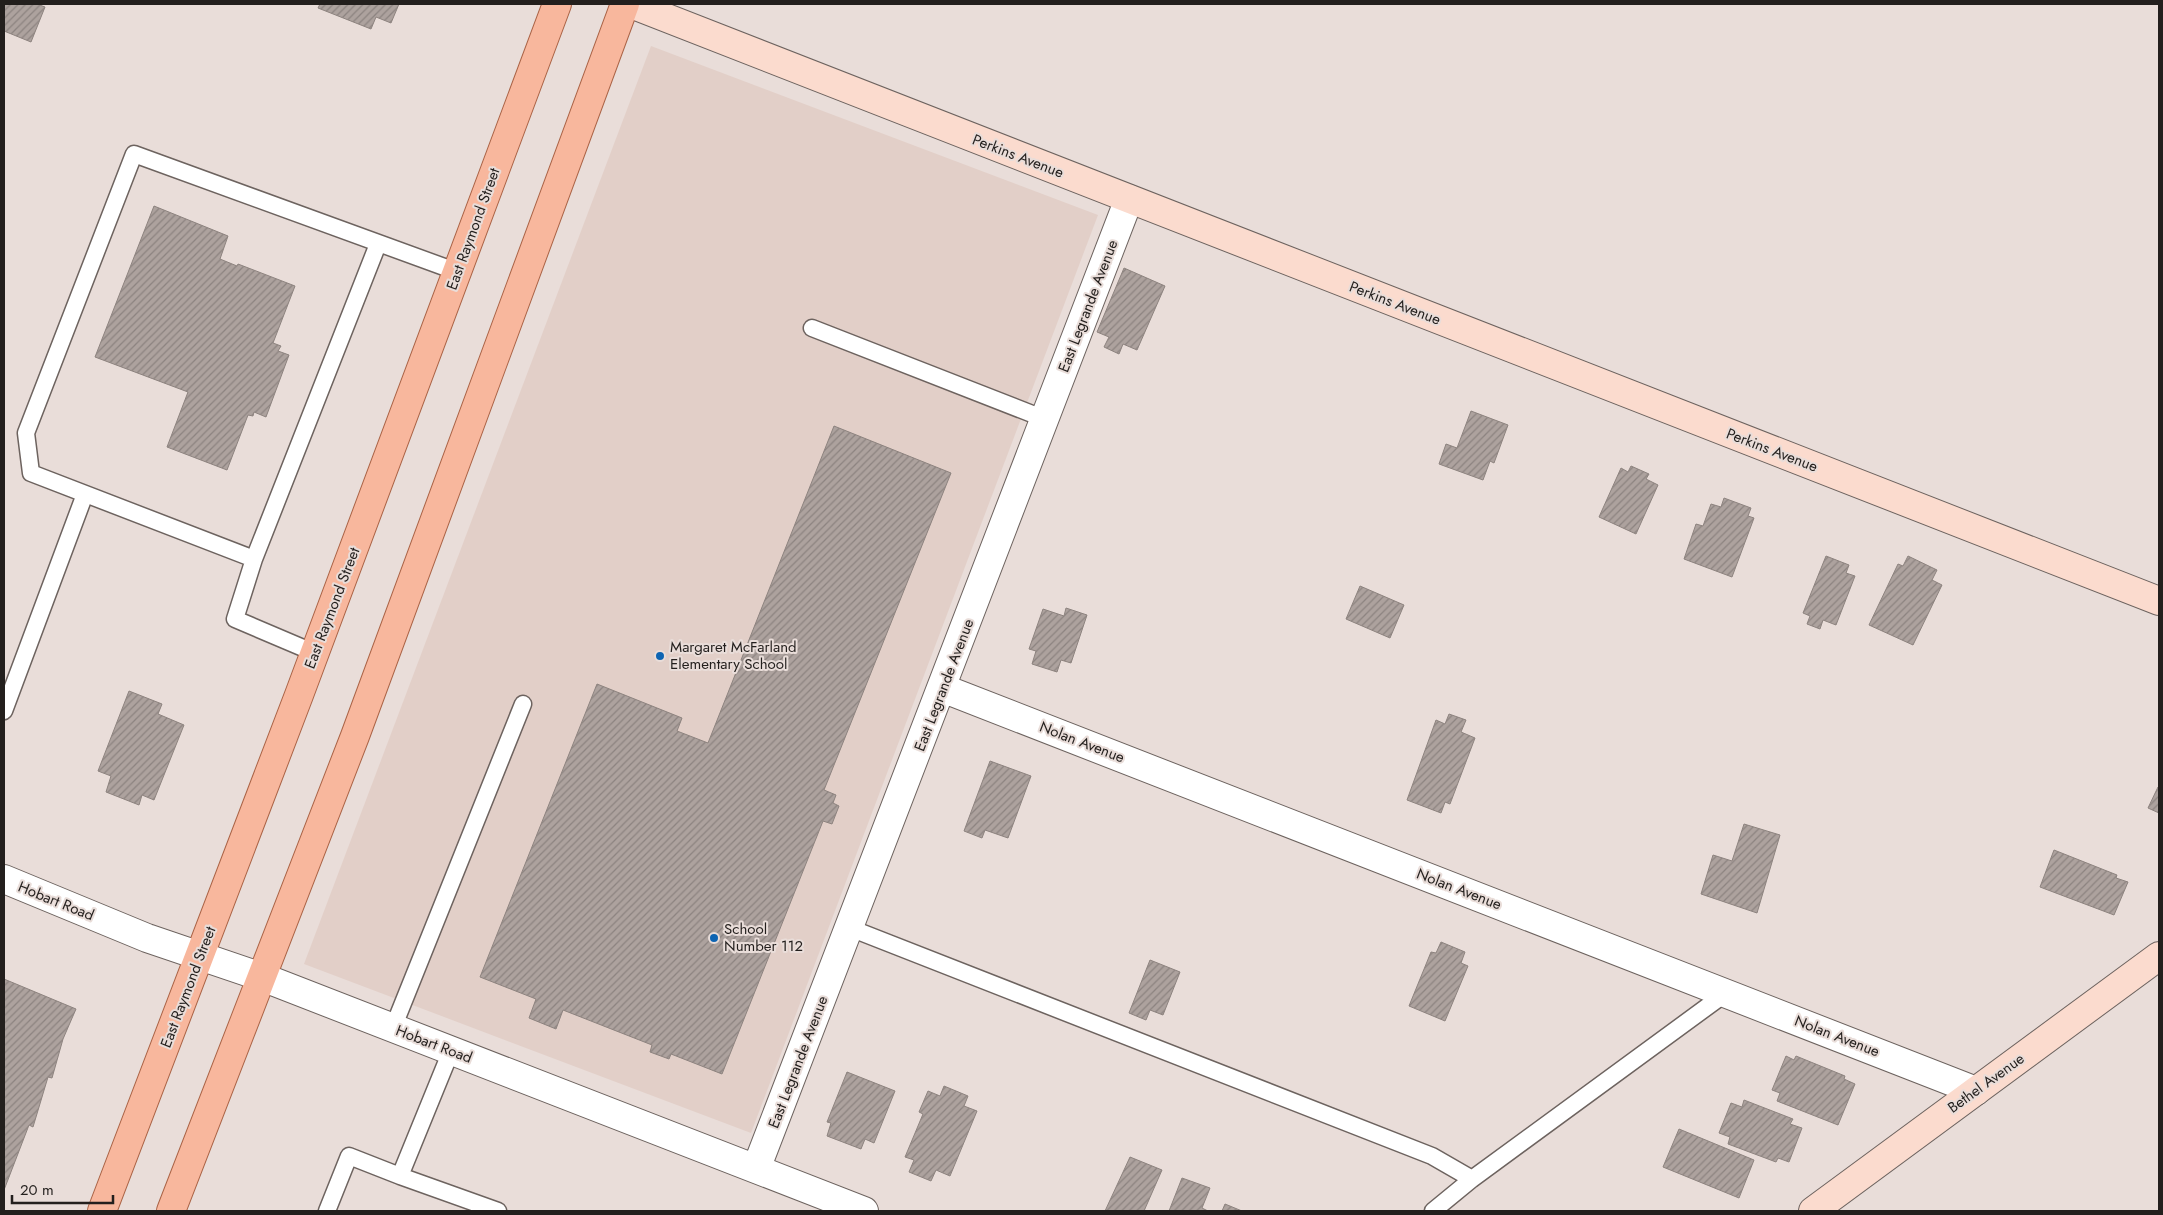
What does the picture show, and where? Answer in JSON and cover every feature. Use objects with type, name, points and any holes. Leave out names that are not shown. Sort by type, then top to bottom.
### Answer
[{"type":"main road","name":"East Raymond Street","points":[[102,1211],[315,653],[557,4]]},
{"type":"main road","points":[[171,1211],[355,736],[625,4]]},
{"type":"street","name":"Perkins Avenue","points":[[631,4],[2159,600]]},
{"type":"street","name":"East Legrande Avenue","points":[[756,1169],[1129,199]]},
{"type":"street","name":"Nolan Avenue","points":[[942,688],[1976,1091]]},
{"type":"street","name":"Hobart Road","points":[[4,879],[147,938],[201,955],[262,978],[864,1211]]},
{"type":"street","name":"Bethel Avenue","points":[[1813,1211],[2159,956]]},
{"type":"lane","points":[[254,559],[31,473],[26,433],[134,154],[458,272]]},
{"type":"lane","points":[[315,653],[235,619],[254,559],[378,244]]},
{"type":"lane","points":[[812,328],[1045,419]]},
{"type":"lane","points":[[4,711],[85,494]]},
{"type":"lane","points":[[393,1028],[523,704]]},
{"type":"lane","points":[[850,928],[1432,1156],[1472,1179]]},
{"type":"lane","points":[[1433,1211],[1472,1179],[1726,993]]},
{"type":"lane","points":[[400,1176],[451,1051]]},
{"type":"lane","points":[[327,1211],[349,1156],[498,1211]]},
{"type":"shaded area","points":[[651,46],[1098,215],[751,1133],[304,964]]},
{"type":"building","points":[[4,4],[37,4],[45,7],[31,42],[4,31]]},
{"type":"building","points":[[320,4],[399,4],[391,23],[376,17],[371,29],[318,8]]},
{"type":"building","points":[[154,206],[228,236],[220,259],[295,286],[273,343],[281,346],[278,351],[289,355],[266,417],[254,412],[253,416],[248,415],[227,470],[167,447],[188,392],[95,357]]},
{"type":"building","points":[[1124,268],[1165,286],[1137,350],[1123,344],[1119,354],[1104,347],[1109,337],[1097,332]]},
{"type":"building","points":[[1471,411],[1508,425],[1494,463],[1490,461],[1483,480],[1439,464],[1446,444],[1457,448]]},
{"type":"building","points":[[834,426],[951,473],[824,790],[836,795],[833,803],[839,806],[832,824],[823,821],[722,1074],[671,1054],[669,1059],[650,1052],[652,1045],[563,1010],[556,1029],[529,1018],[536,999],[480,977],[597,684],[682,718],[677,731],[708,743]]},
{"type":"building","points":[[1631,466],[1649,474],[1646,479],[1658,485],[1636,534],[1599,517],[1621,468],[1628,472]]},
{"type":"building","points":[[1724,498],[1751,508],[1748,516],[1754,518],[1732,577],[1684,559],[1696,524],[1703,526],[1711,504],[1721,507]]},
{"type":"building","points":[[1826,556],[1849,565],[1846,573],[1855,576],[1836,625],[1823,620],[1820,629],[1807,624],[1810,616],[1803,613]]},
{"type":"building","points":[[1908,556],[1937,570],[1932,580],[1942,585],[1913,645],[1869,625],[1898,564],[1903,566]]},
{"type":"building","points":[[1360,586],[1404,605],[1390,638],[1346,619]]},
{"type":"building","points":[[1066,608],[1087,615],[1071,663],[1061,660],[1057,672],[1032,664],[1036,651],[1029,649],[1043,609],[1064,616]]},
{"type":"building","points":[[129,691],[162,704],[158,714],[184,725],[154,800],[142,795],[139,805],[106,792],[111,776],[98,771]]},
{"type":"building","points":[[1449,714],[1466,720],[1461,732],[1475,738],[1450,804],[1445,802],[1441,813],[1407,800],[1436,720],[1445,724]]},
{"type":"building","points":[[990,761],[1031,776],[1008,838],[985,830],[982,838],[964,831]]},
{"type":"building","points":[[2159,787],[2159,813],[2148,808]]},
{"type":"building","points":[[1744,824],[1780,835],[1757,913],[1701,894],[1713,855],[1732,861]]},
{"type":"building","points":[[2054,850],[2117,875],[2116,878],[2128,882],[2114,915],[2040,887]]},
{"type":"building","points":[[1441,942],[1465,952],[1461,963],[1468,966],[1445,1021],[1409,1006],[1431,952],[1436,953]]},
{"type":"building","points":[[1150,960],[1180,972],[1163,1015],[1150,1010],[1146,1020],[1129,1013]]},
{"type":"building","points":[[4,979],[76,1009],[63,1039],[52,1078],[48,1077],[33,1127],[29,1125],[4,1190]]},
{"type":"building","points":[[1786,1056],[1794,1060],[1796,1056],[1845,1076],[1844,1079],[1855,1084],[1838,1125],[1777,1101],[1780,1093],[1772,1090]]},
{"type":"building","points":[[847,1072],[895,1091],[874,1143],[865,1139],[861,1149],[827,1136],[831,1123],[827,1122]]},
{"type":"building","points":[[944,1086],[968,1096],[964,1106],[977,1111],[950,1176],[936,1170],[931,1181],[909,1172],[914,1160],[905,1157],[923,1114],[919,1112],[928,1091],[940,1096]]},
{"type":"building","points":[[1744,1100],[1793,1119],[1790,1124],[1802,1128],[1789,1162],[1778,1158],[1776,1162],[1728,1144],[1730,1137],[1719,1133],[1731,1103],[1742,1107]]},
{"type":"building","points":[[1679,1129],[1754,1160],[1739,1198],[1663,1167]]},
{"type":"building","points":[[1130,1157],[1162,1170],[1144,1211],[1105,1211]]},
{"type":"building","points":[[1182,1178],[1210,1188],[1202,1208],[1208,1211],[1169,1211]]},
{"type":"building","points":[[1225,1204],[1242,1211],[1222,1211]]},
{"type":"place","name":"Margaret McFarland Elementary School","points":[[660,656]]},
{"type":"place","name":"School Number 112","points":[[714,938]]}]
